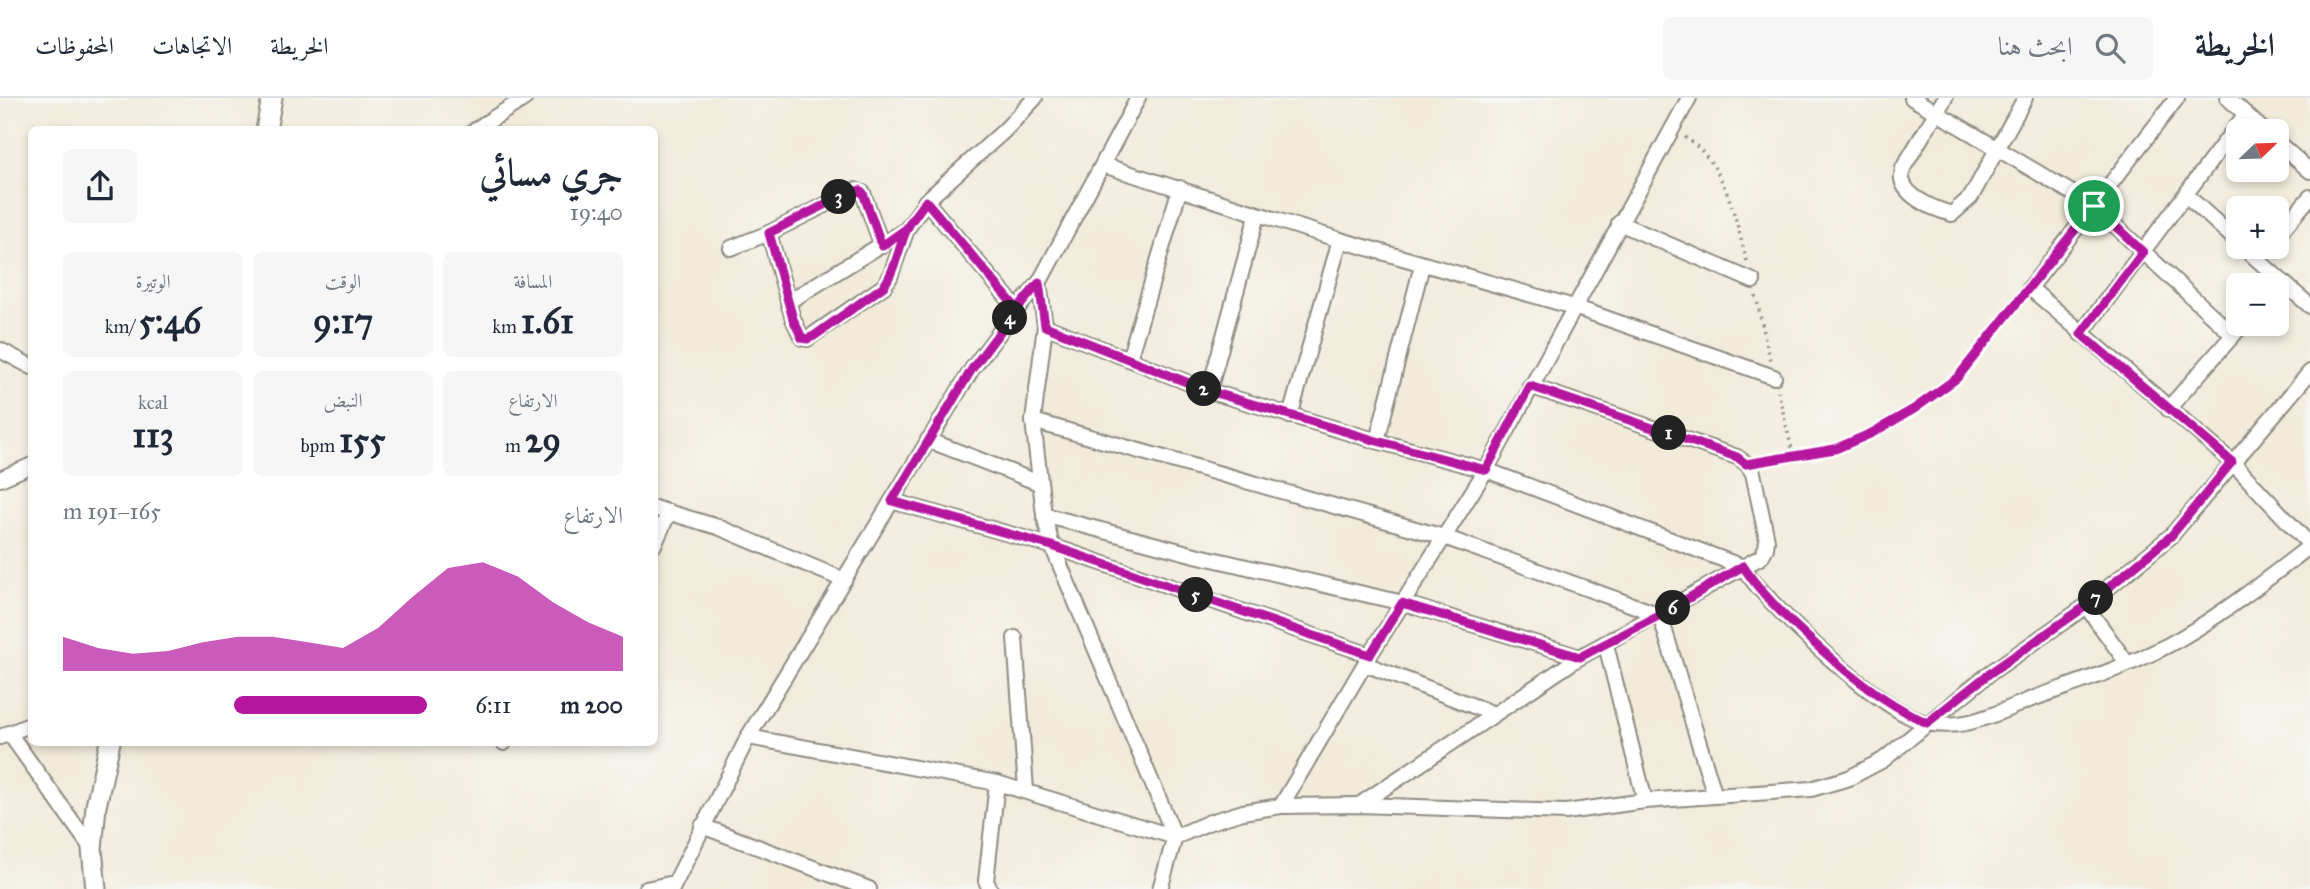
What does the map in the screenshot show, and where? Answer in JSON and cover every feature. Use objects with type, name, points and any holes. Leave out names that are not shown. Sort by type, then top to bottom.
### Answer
[{"type":"main road","points":[[267,126],[272,98]]},
{"type":"main road","points":[[96,889],[92,849],[96,806],[109,746]]},
{"type":"street","points":[[481,126],[526,98]]},
{"type":"street","points":[[769,233],[788,302],[802,338],[807,339],[884,286],[890,277],[906,229],[926,201],[1035,98]]},
{"type":"street","points":[[646,889],[673,886],[748,737],[972,369],[1039,283],[1138,98]]},
{"type":"street","points":[[1281,806],[1367,659],[1486,470],[1689,98]]},
{"type":"street","points":[[1912,98],[2094,206],[2143,252],[2226,319]]},
{"type":"street","points":[[1945,98],[1903,168],[1902,181],[1918,199],[1952,214],[1971,197],[2025,98]]},
{"type":"street","points":[[1045,326],[1209,391],[1486,470],[1743,566],[1755,585],[1829,658],[1875,693],[1927,723],[1959,724],[2151,655],[2184,637],[2310,545],[2232,462],[2030,288],[2178,98]]},
{"type":"street","points":[[2228,98],[2250,119]]},
{"type":"street","points":[[2081,334],[2245,115]]},
{"type":"street","points":[[2289,153],[2310,171]]},
{"type":"street","points":[[1103,165],[1422,265],[1574,307],[1774,377]]},
{"type":"street","points":[[1129,359],[1180,188]]},
{"type":"street","points":[[731,248],[860,190],[882,246]]},
{"type":"street","points":[[2186,195],[2226,232]]},
{"type":"street","points":[[2289,222],[2310,197]]},
{"type":"street","points":[[926,201],[1017,309]]},
{"type":"street","points":[[1209,391],[1258,215]]},
{"type":"street","points":[[1619,223],[1753,281]]},
{"type":"street","points":[[788,302],[906,229]]},
{"type":"street","points":[[1290,416],[1340,240]]},
{"type":"street","points":[[2257,259],[2269,273]]},
{"type":"street","points":[[1377,441],[1422,265]]},
{"type":"street","points":[[1039,283],[1045,326],[1033,421],[1044,515],[1052,546],[1175,837],[1160,889]]},
{"type":"street","points":[[2289,291],[2310,306]]},
{"type":"street","points":[[2168,409],[2232,336]]},
{"type":"street","points":[[0,350],[28,365]]},
{"type":"street","points":[[748,737],[1027,790],[1175,837],[1243,812],[1281,806],[1359,805],[1566,812],[1645,801],[1811,789],[1849,778],[1883,760],[1990,673],[2086,606],[2171,536],[2310,372]]},
{"type":"street","points":[[1359,805],[1580,657],[1761,557],[1766,548],[1767,540],[1753,473],[1737,457],[1530,386]]},
{"type":"street","points":[[1033,421],[1444,537],[1660,615]]},
{"type":"street","points":[[928,440],[1039,483]]},
{"type":"street","points":[[0,479],[28,467]]},
{"type":"street","points":[[892,501],[1052,546],[1367,659],[1494,713]]},
{"type":"street","points":[[658,528],[662,510],[718,527],[844,580]]},
{"type":"street","points":[[1044,515],[1195,555],[1402,603],[1580,657]]},
{"type":"street","points":[[2086,606],[2127,663]]},
{"type":"street","points":[[1660,615],[1715,796]]},
{"type":"street","points":[[1015,638],[1027,790]]},
{"type":"street","points":[[1606,645],[1645,801]]},
{"type":"street","points":[[28,725],[5,735],[92,849]]},
{"type":"street","points":[[990,889],[986,881],[997,783]]},
{"type":"street","points":[[702,826],[869,889]]},
{"type":"path","points":[[1746,464],[1835,449],[1872,433],[1914,409],[1957,378],[2030,288]]},
{"type":"route","points":[[2094,206],[1957,378],[1914,409],[1872,433],[1835,449],[1746,464],[1737,457],[1530,386],[1486,470],[1209,391],[1045,326],[1039,283],[1017,309],[926,201],[906,229],[882,246],[860,190],[846,194],[769,233],[793,319],[802,338],[814,336],[884,286],[902,246],[906,229],[916,215],[926,201],[971,255],[1017,309],[972,369],[892,501],[1052,546],[1370,655],[1402,603],[1580,657],[1660,615],[1743,566],[1755,585],[1829,658],[1902,711],[1927,723],[1990,673],[2086,606],[2171,536],[2232,462],[2081,334],[2143,252],[2094,206]]}]
